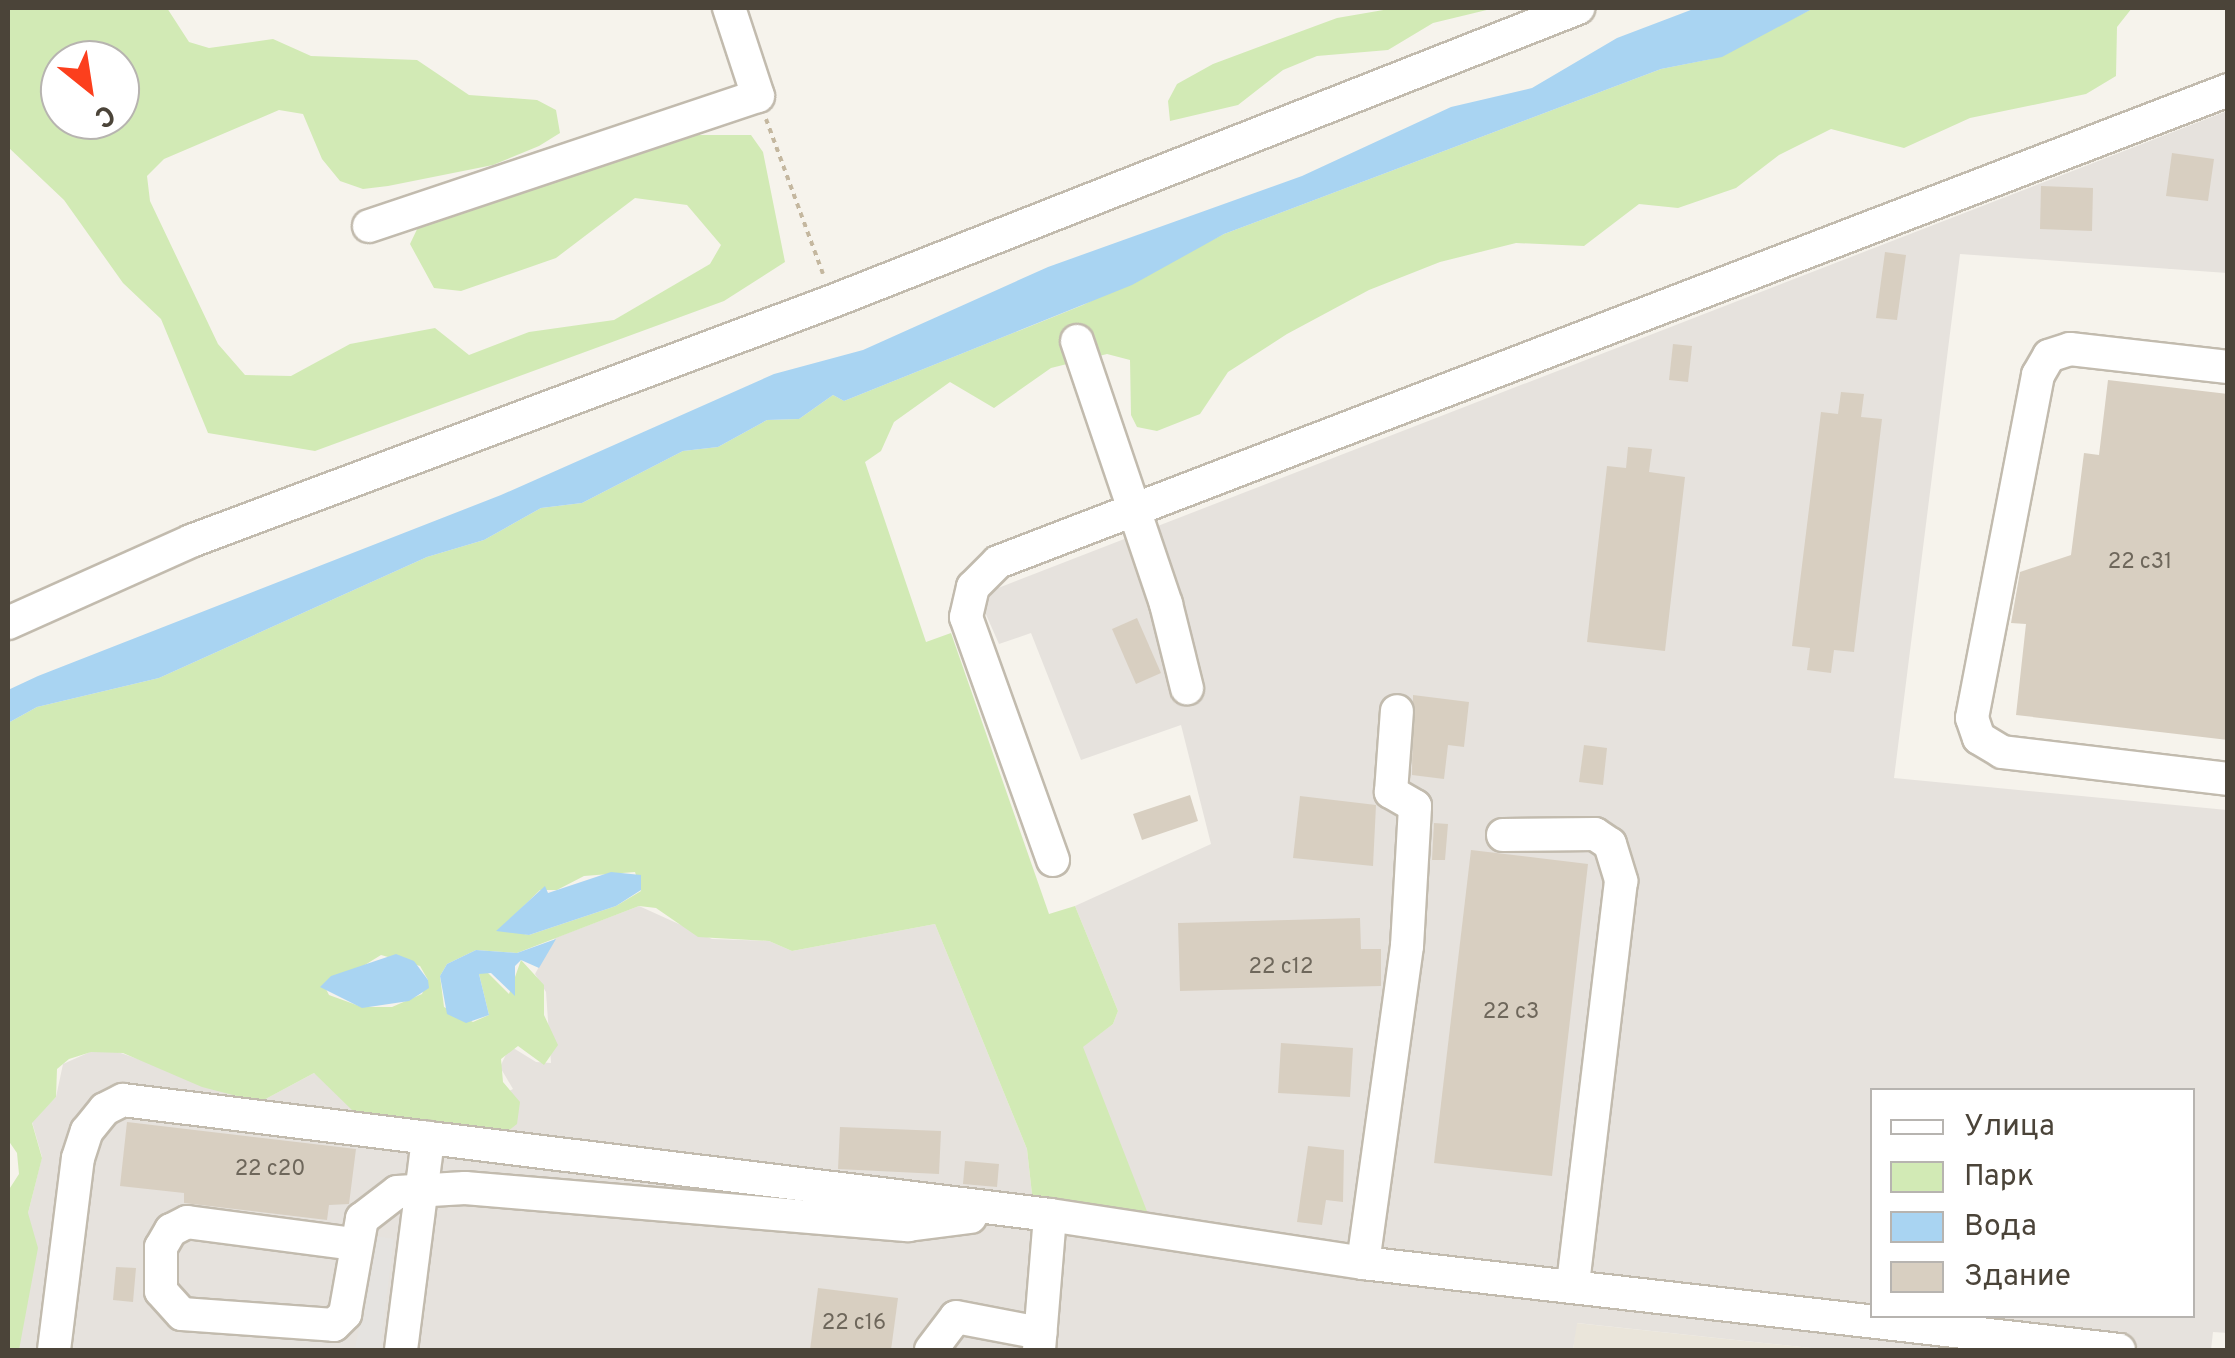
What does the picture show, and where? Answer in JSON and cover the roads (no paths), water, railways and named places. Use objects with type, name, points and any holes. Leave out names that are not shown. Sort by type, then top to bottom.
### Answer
[{"type":"street","points":[[369,226],[758,96],[729,8]]},
{"type":"street","points":[[13,612],[191,541],[833,302],[1578,8]]},
{"type":"street","points":[[1053,860],[966,617],[973,587],[998,562],[2228,90]]},
{"type":"street","points":[[1077,341],[1187,688]]},
{"type":"street","points":[[2228,367],[2070,349],[2050,356],[2038,374],[1972,718],[1980,738],[2002,752],[2228,779]]},
{"type":"street","points":[[1363,1263],[1407,946],[1414,806],[1391,792],[1397,711]]},
{"type":"street","points":[[1503,835],[1596,834],[1610,844],[1621,881],[1574,1284]]},
{"type":"street","points":[[54,1350],[78,1158],[105,1109],[123,1100],[1050,1214],[1363,1263],[1574,1284],[2119,1350]]},
{"type":"street","points":[[401,1350],[428,1138]]},
{"type":"street","points":[[354,1244],[187,1222],[171,1230],[161,1247],[161,1291],[182,1314],[334,1325],[345,1314],[354,1244],[362,1219],[397,1192],[465,1188],[908,1225],[970,1217],[992,1207]]},
{"type":"street","points":[[931,1350],[956,1317],[1039,1342],[1050,1214]]},
{"type":"water","points":[[1696,8],[1814,8],[1722,57],[1661,69],[1224,234],[1132,285],[844,401],[833,395],[799,419],[767,420],[718,447],[683,451],[582,503],[541,508],[484,540],[427,557],[159,678],[37,707],[8,723],[8,690],[38,676],[501,495],[774,374],[863,350],[1048,267],[1302,176],[1451,107],[1532,88],[1617,38]]},
{"type":"water","points":[[611,872],[641,875],[641,890],[616,906],[529,935],[496,931],[545,886],[548,893]]},
{"type":"water","points":[[556,939],[539,968],[521,960],[515,966],[515,996],[491,973],[479,974],[489,1015],[466,1023],[447,1014],[440,976],[447,964],[476,950],[517,953]]},
{"type":"water","points":[[396,954],[414,961],[428,980],[429,988],[409,1001],[362,1008],[320,987],[331,976]]}]
